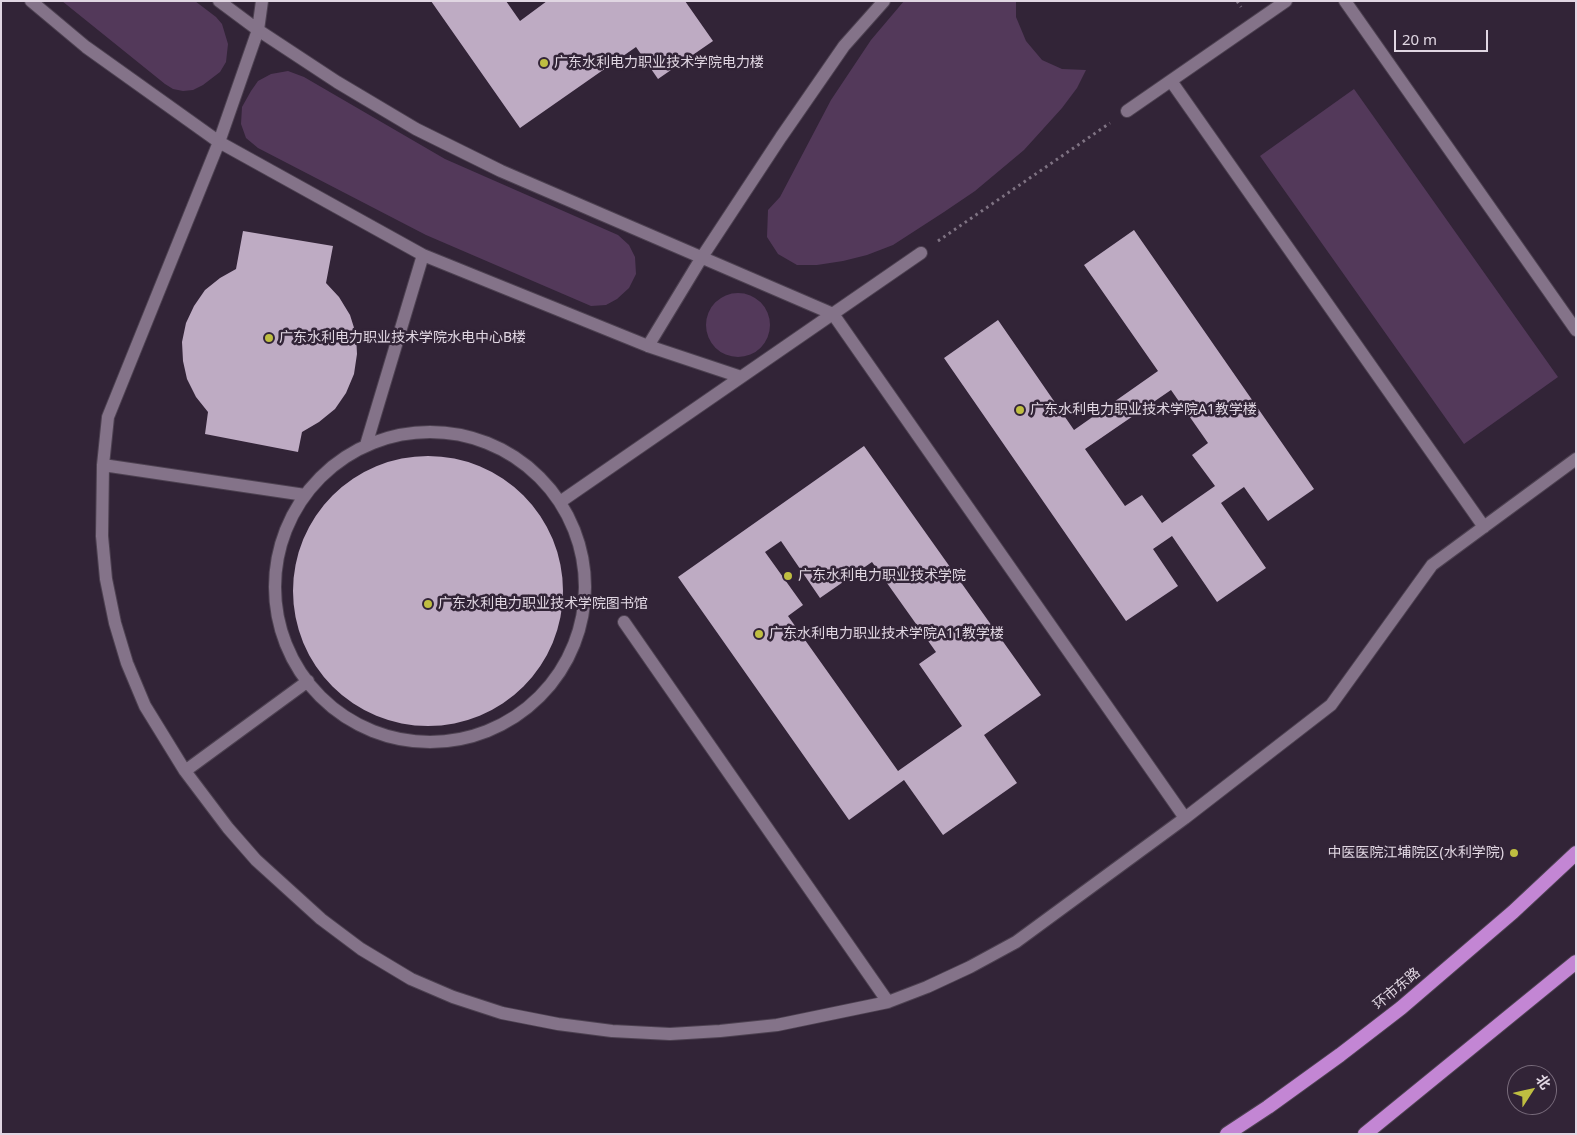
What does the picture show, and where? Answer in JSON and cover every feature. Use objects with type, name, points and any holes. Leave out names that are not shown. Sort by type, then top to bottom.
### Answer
[{"type":"highway","name":"环市东路","points":[[1227,1134],[1340,1055],[1400,1008],[1514,912],[1576,852]]},
{"type":"highway","points":[[1364,1134],[1576,962]]},
{"type":"lane","points":[[31,1],[86,47],[219,142],[423,255],[648,346],[741,377]]},
{"type":"lane","points":[[219,1],[258,30],[337,82],[416,129],[502,171],[833,314],[1185,818]]},
{"type":"lane","points":[[262,1],[258,30],[219,142],[108,418],[102,465],[102,536],[106,580],[115,623],[127,664],[145,706],[185,771],[228,828],[256,860],[321,919],[361,949],[411,979],[453,997],[502,1013],[558,1024],[612,1031],[670,1034],[777,1025],[888,1002],[944,979],[1016,942],[1185,818],[1331,705],[1432,565],[1575,462]]},
{"type":"lane","points":[[648,346],[702,257],[781,137],[844,46],[884,1]]},
{"type":"lane","points":[[1127,111],[1286,1]]},
{"type":"lane","points":[[1345,1],[1576,330]]},
{"type":"lane","points":[[1171,81],[1484,527]]},
{"type":"lane","points":[[560,502],[921,253]]},
{"type":"lane","points":[[366,446],[423,255]]},
{"type":"lane","points":[[423,432],[463,435],[482,441],[509,454],[533,471],[560,502],[576,534],[584,572],[584,610],[574,646],[566,664],[555,680],[529,707],[497,727],[461,739],[423,742],[386,735],[351,720],[335,709],[308,681],[297,665],[281,628],[276,588],[277,569],[283,540],[294,512],[305,496],[332,467],[348,455],[366,446],[404,434],[423,432]]},
{"type":"lane","points":[[102,465],[305,496]]},
{"type":"lane","points":[[624,622],[888,1002]]},
{"type":"lane","points":[[185,771],[308,681]]},
{"type":"path","points":[[921,253],[1127,111]]},
{"type":"shaded area","points":[[62,1],[195,1],[222,24],[228,44],[226,62],[220,72],[203,85],[193,90],[173,89]]},
{"type":"shaded area","points":[[904,1],[1016,1],[1016,17],[1026,41],[1042,60],[1062,69],[1086,70],[1077,88],[1062,108],[1024,150],[975,191],[944,212],[893,245],[867,255],[817,265],[797,265],[778,254],[767,237],[768,210],[780,197],[831,100],[871,40]]},
{"type":"shaded area","points":[[288,71],[304,77],[445,159],[618,235],[629,245],[635,257],[636,274],[629,288],[617,299],[606,305],[591,306],[426,235],[258,148],[246,138],[241,124],[242,107],[258,81],[271,74]]},
{"type":"shaded area","points":[[1354,89],[1558,377],[1464,444],[1260,156]]},
{"type":"shaded area","points":[[738,293],[756,299],[764,307],[770,325],[764,343],[756,351],[738,357],[720,351],[712,343],[706,325],[712,307],[720,299]]},
{"type":"building","name":"广东水利电力职业技术学院电力楼","points":[[431,1],[506,1],[520,21],[547,1],[685,1],[713,41],[658,79],[636,47],[520,128]]},
{"type":"building","name":"广东水利电力职业技术学院A1教学楼","points":[[1134,230],[1314,489],[1268,521],[1244,487],[1221,503],[1266,568],[1217,602],[1172,536],[1153,549],[1178,586],[1126,621],[944,358],[998,320],[1074,430],[1158,371],[1084,265]],"holes":[[[1171,390],[1208,443],[1192,455],[1215,486],[1162,523],[1142,495],[1125,506],[1085,449]]]},
{"type":"building","name":"广东水利电力职业技术学院水电中心B楼","points":[[243,231],[333,246],[326,283],[339,297],[350,315],[356,334],[357,354],[354,374],[346,393],[335,409],[319,422],[302,432],[298,452],[205,434],[208,412],[196,397],[187,379],[183,361],[182,342],[186,323],[194,306],[205,290],[220,278],[236,269]]},
{"type":"building","name":"广东水利电力职业技术学院A11教学楼","points":[[864,446],[1041,695],[984,735],[1017,783],[943,835],[904,780],[849,820],[678,577]],"holes":[[[781,541],[820,598],[872,562],[936,652],[919,664],[962,726],[898,771],[788,616],[803,605],[765,552]]]},
{"type":"building","name":"广东水利电力职业技术学院图书馆","points":[[428,456],[454,459],[480,466],[514,487],[532,505],[553,539],[560,565],[563,591],[560,617],[553,643],[532,677],[514,695],[480,716],[454,723],[428,726],[402,723],[376,716],[342,695],[324,677],[303,643],[296,617],[293,591],[296,565],[303,539],[324,505],[342,487],[376,466],[402,459]]},
{"type":"place","name":"广东水利电力职业技术学院电力楼","points":[[544,63]]},
{"type":"place","name":"广东水利电力职业技术学院水电中心B楼","points":[[269,338]]},
{"type":"place","name":"广东水利电力职业技术学院A1教学楼","points":[[1020,410]]},
{"type":"place","name":"广东水利电力职业技术学院","points":[[788,576]]},
{"type":"place","name":"广东水利电力职业技术学院图书馆","points":[[428,604]]},
{"type":"place","name":"广东水利电力职业技术学院A11教学楼","points":[[759,634]]},
{"type":"place","name":"中医医院江埔院区(水利学院)","points":[[1514,853]]}]
